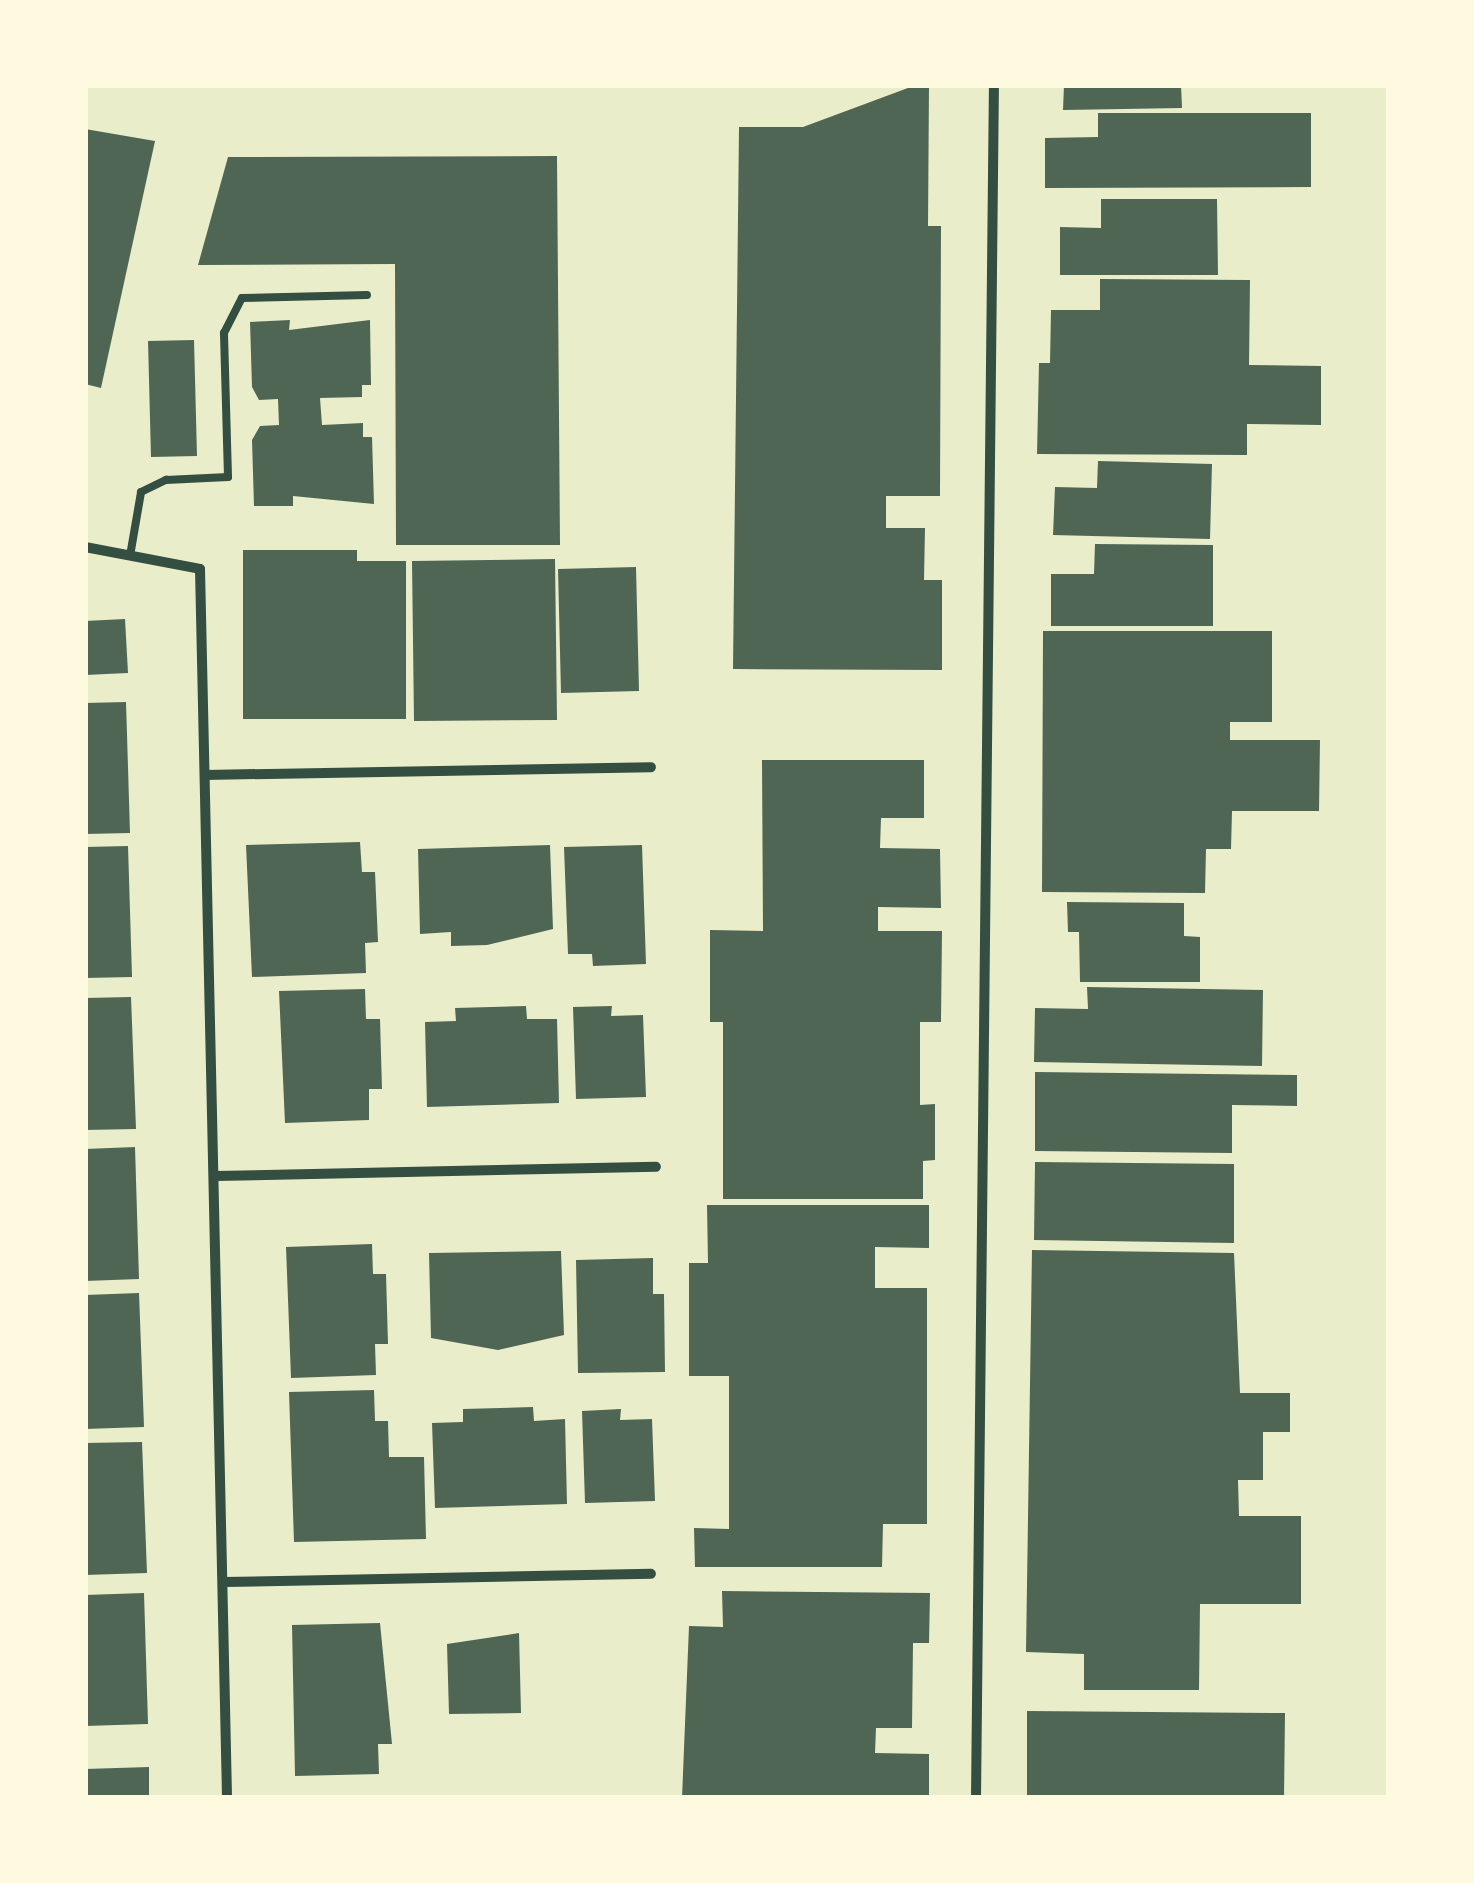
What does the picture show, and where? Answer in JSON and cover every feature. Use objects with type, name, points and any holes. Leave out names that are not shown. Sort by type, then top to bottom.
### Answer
[{"type":"street","points":[[976,1798],[994,85]]},
{"type":"street","points":[[85,547],[200,568],[227,1798]]},
{"type":"street","points":[[205,775],[650,768]]},
{"type":"street","points":[[215,1176],[656,1166]]},
{"type":"street","points":[[224,1582],[651,1574]]},
{"type":"lane","points":[[130,556],[140,492],[166,480],[228,477],[224,333],[242,298],[367,295]]},
{"type":"building","points":[[916,85],[929,85],[928,226],[941,226],[940,496],[886,496],[886,528],[925,528],[924,580],[942,580],[942,670],[733,669],[739,127],[803,127]]},
{"type":"building","points":[[1064,85],[1181,85],[1182,108],[1063,110]]},
{"type":"building","points":[[1098,113],[1311,113],[1311,187],[1045,188],[1045,138],[1098,137]]},
{"type":"building","points":[[85,129],[155,141],[101,388],[85,384]]},
{"type":"building","points":[[557,156],[560,545],[396,545],[395,264],[198,265],[228,157]]},
{"type":"building","points":[[1101,199],[1217,199],[1218,275],[1060,275],[1060,227],[1101,228]]},
{"type":"building","points":[[1100,279],[1250,280],[1249,365],[1321,366],[1321,425],[1247,424],[1247,455],[1037,454],[1039,363],[1050,363],[1051,310],[1100,310]]},
{"type":"building","points":[[290,320],[289,330],[370,320],[371,385],[362,385],[362,397],[320,398],[322,425],[363,423],[363,437],[372,437],[374,504],[293,496],[293,506],[254,506],[252,440],[260,426],[279,425],[278,399],[259,400],[252,387],[250,322]]},
{"type":"building","points":[[194,340],[197,456],[151,457],[148,341]]},
{"type":"building","points":[[1098,461],[1212,464],[1210,539],[1053,535],[1055,487],[1097,488]]},
{"type":"building","points":[[1095,544],[1213,545],[1213,626],[1051,626],[1051,574],[1094,574]]},
{"type":"building","points":[[243,550],[357,550],[357,561],[406,561],[406,719],[243,719]]},
{"type":"building","points":[[555,559],[557,720],[414,721],[412,561]]},
{"type":"building","points":[[636,567],[639,691],[561,693],[558,569]]},
{"type":"building","points":[[125,619],[128,673],[85,675],[85,621]]},
{"type":"building","points":[[1043,631],[1272,631],[1272,722],[1230,722],[1230,740],[1320,740],[1319,811],[1232,811],[1231,849],[1206,849],[1205,893],[1042,892]]},
{"type":"building","points":[[126,702],[130,833],[85,834],[85,703]]},
{"type":"building","points":[[762,760],[924,760],[924,818],[881,818],[880,848],[940,849],[941,908],[878,907],[878,931],[942,931],[941,1022],[920,1022],[920,1105],[935,1104],[935,1160],[923,1161],[923,1199],[723,1199],[723,1022],[710,1022],[710,930],[763,931]]},
{"type":"building","points":[[360,842],[362,872],[375,872],[378,942],[365,943],[366,973],[252,977],[246,845]]},
{"type":"building","points":[[550,845],[553,929],[487,945],[451,946],[451,932],[420,934],[418,849]]},
{"type":"building","points":[[642,845],[646,964],[593,966],[592,954],[568,954],[564,847]]},
{"type":"building","points":[[128,846],[132,977],[85,978],[85,847]]},
{"type":"building","points":[[1067,902],[1184,903],[1184,936],[1200,937],[1200,982],[1080,982],[1079,932],[1068,932]]},
{"type":"building","points":[[1087,987],[1263,990],[1262,1066],[1034,1062],[1035,1008],[1088,1009]]},
{"type":"building","points":[[365,989],[366,1019],[380,1019],[382,1089],[369,1089],[369,1120],[285,1123],[279,991]]},
{"type":"building","points":[[131,997],[136,1129],[85,1130],[85,998]]},
{"type":"building","points":[[526,1006],[527,1019],[557,1019],[559,1103],[427,1107],[425,1022],[456,1021],[455,1008]]},
{"type":"building","points":[[612,1006],[611,1016],[643,1015],[646,1097],[576,1099],[573,1007]]},
{"type":"building","points":[[1035,1072],[1297,1075],[1297,1106],[1232,1105],[1232,1153],[1035,1151]]},
{"type":"building","points":[[135,1147],[139,1279],[85,1281],[85,1149]]},
{"type":"building","points":[[1035,1162],[1234,1164],[1234,1243],[1034,1240]]},
{"type":"building","points":[[707,1205],[929,1205],[929,1248],[875,1247],[875,1288],[927,1288],[927,1524],[883,1524],[882,1567],[695,1567],[694,1528],[729,1529],[729,1376],[689,1376],[689,1263],[708,1263]]},
{"type":"building","points":[[372,1244],[373,1274],[386,1274],[388,1344],[375,1344],[376,1375],[291,1378],[286,1247]]},
{"type":"building","points":[[1032,1250],[1234,1253],[1240,1393],[1290,1393],[1290,1432],[1263,1432],[1263,1480],[1238,1480],[1239,1516],[1301,1516],[1301,1604],[1200,1604],[1199,1690],[1084,1690],[1084,1654],[1026,1652]]},
{"type":"building","points":[[561,1251],[564,1335],[498,1350],[431,1338],[429,1253]]},
{"type":"building","points":[[653,1258],[653,1294],[664,1294],[665,1372],[578,1373],[576,1260]]},
{"type":"building","points":[[139,1293],[144,1427],[85,1429],[85,1295]]},
{"type":"building","points":[[374,1390],[375,1421],[388,1421],[389,1457],[424,1457],[426,1539],[294,1542],[289,1392]]},
{"type":"building","points":[[533,1407],[534,1421],[565,1419],[567,1504],[435,1508],[432,1423],[463,1422],[463,1409]]},
{"type":"building","points":[[621,1409],[620,1420],[652,1419],[655,1501],[585,1503],[582,1411]]},
{"type":"building","points":[[142,1442],[147,1573],[85,1575],[85,1443]]},
{"type":"building","points":[[722,1591],[930,1593],[929,1643],[913,1643],[912,1728],[876,1728],[875,1753],[929,1754],[929,1798],[682,1798],[689,1626],[723,1627]]},
{"type":"building","points":[[144,1593],[148,1724],[85,1726],[85,1595]]},
{"type":"building","points":[[380,1623],[392,1744],[378,1744],[379,1774],[295,1776],[292,1625]]},
{"type":"building","points":[[519,1633],[521,1713],[449,1714],[447,1644]]},
{"type":"building","points":[[1027,1711],[1285,1713],[1284,1798],[1027,1798]]},
{"type":"building","points":[[149,1767],[149,1798],[85,1798],[85,1769]]}]
